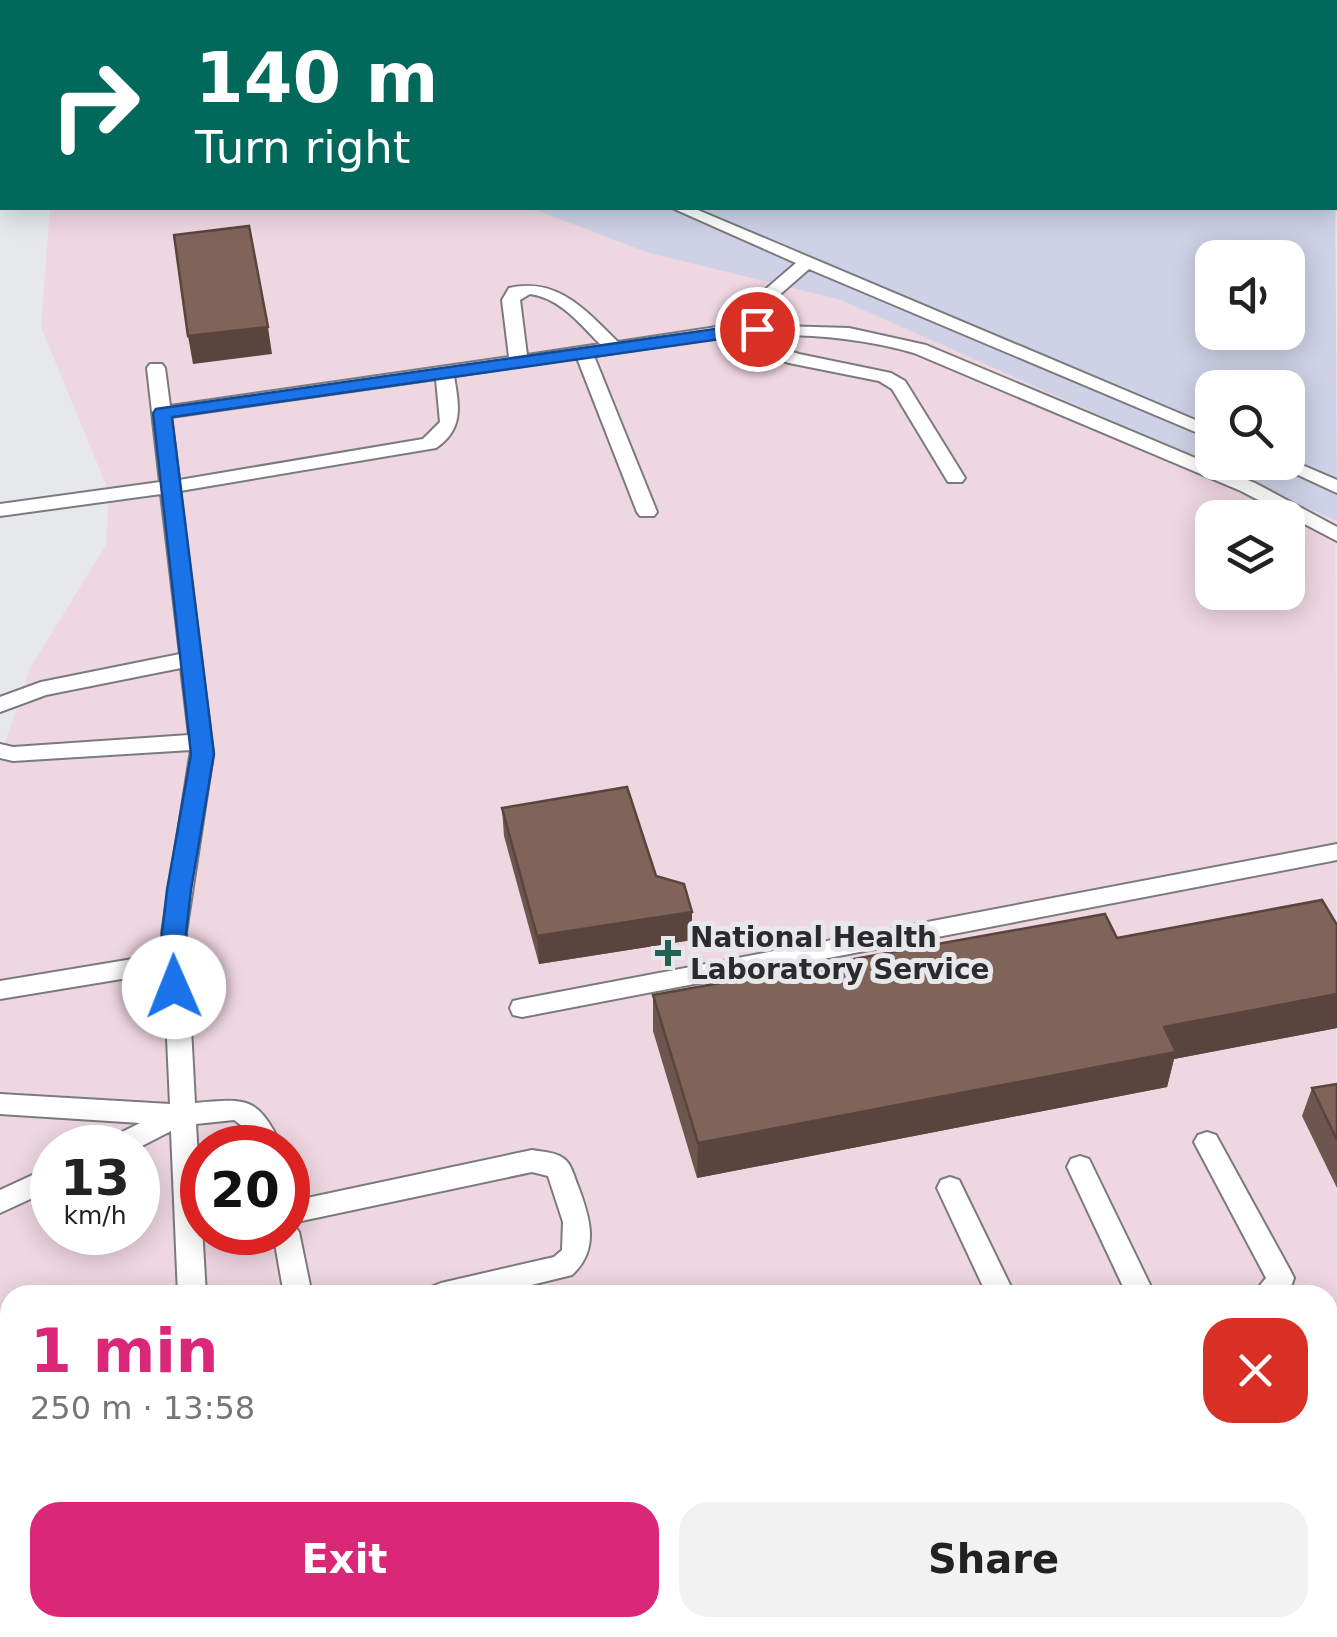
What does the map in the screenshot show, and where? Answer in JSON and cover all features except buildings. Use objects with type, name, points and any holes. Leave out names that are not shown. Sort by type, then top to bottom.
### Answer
[{"type":"lane","points":[[685,210],[1195,427]]},
{"type":"lane","points":[[722,331],[807,262]]},
{"type":"lane","points":[[520,362],[511,300],[516,292],[527,288],[541,287],[558,296],[613,347]]},
{"type":"lane","points":[[162,413],[722,331],[819,329],[863,334],[920,349],[1248,487],[1337,535]]},
{"type":"lane","points":[[722,331],[795,359],[885,377],[899,385],[955,478]]},
{"type":"lane","points":[[583,351],[647,512]]},
{"type":"lane","points":[[156,368],[200,742],[199,786],[179,890],[174,961],[191,1285]]},
{"type":"lane","points":[[0,510],[429,444],[444,436],[451,425],[444,372]]},
{"type":"lane","points":[[1305,473],[1337,487]]},
{"type":"lane","points":[[0,704],[41,690],[190,659]]},
{"type":"lane","points":[[0,750],[13,754],[200,742]]},
{"type":"lane","points":[[522,1008],[1337,852]]},
{"type":"lane","points":[[0,990],[174,961]]},
{"type":"lane","points":[[0,1104],[180,1115],[238,1110],[258,1125]]},
{"type":"lane","points":[[160,1125],[180,1115]]},
{"type":"lane","points":[[1207,1142],[1280,1278],[1277,1285]]},
{"type":"lane","points":[[310,1207],[544,1159],[559,1170],[579,1237],[579,1250],[562,1267],[484,1285]]},
{"type":"lane","points":[[1080,1167],[1136,1285]]},
{"type":"lane","points":[[0,1202],[30,1188]]},
{"type":"lane","points":[[950,1188],[997,1285]]},
{"type":"lane","points":[[290,1255],[296,1285]]},
{"type":"shaded area","name":"National Health Laboratory Service","points":[[50,210],[1335,210],[1337,1285],[0,1285],[0,758],[30,668],[106,545],[109,492],[41,327]]},
{"type":"shaded area","points":[[536,210],[1335,210],[1337,521],[1305,507],[1305,500],[1290,500],[1245,480],[1305,480],[1305,370],[1195,370],[1195,458],[841,300],[646,252]]},
{"type":"place","name":"National Health Laboratory Service","points":[[668,953]]},
{"type":"route","points":[[174,987],[179,890],[202,754],[162,413],[728,330],[757,329]]}]
